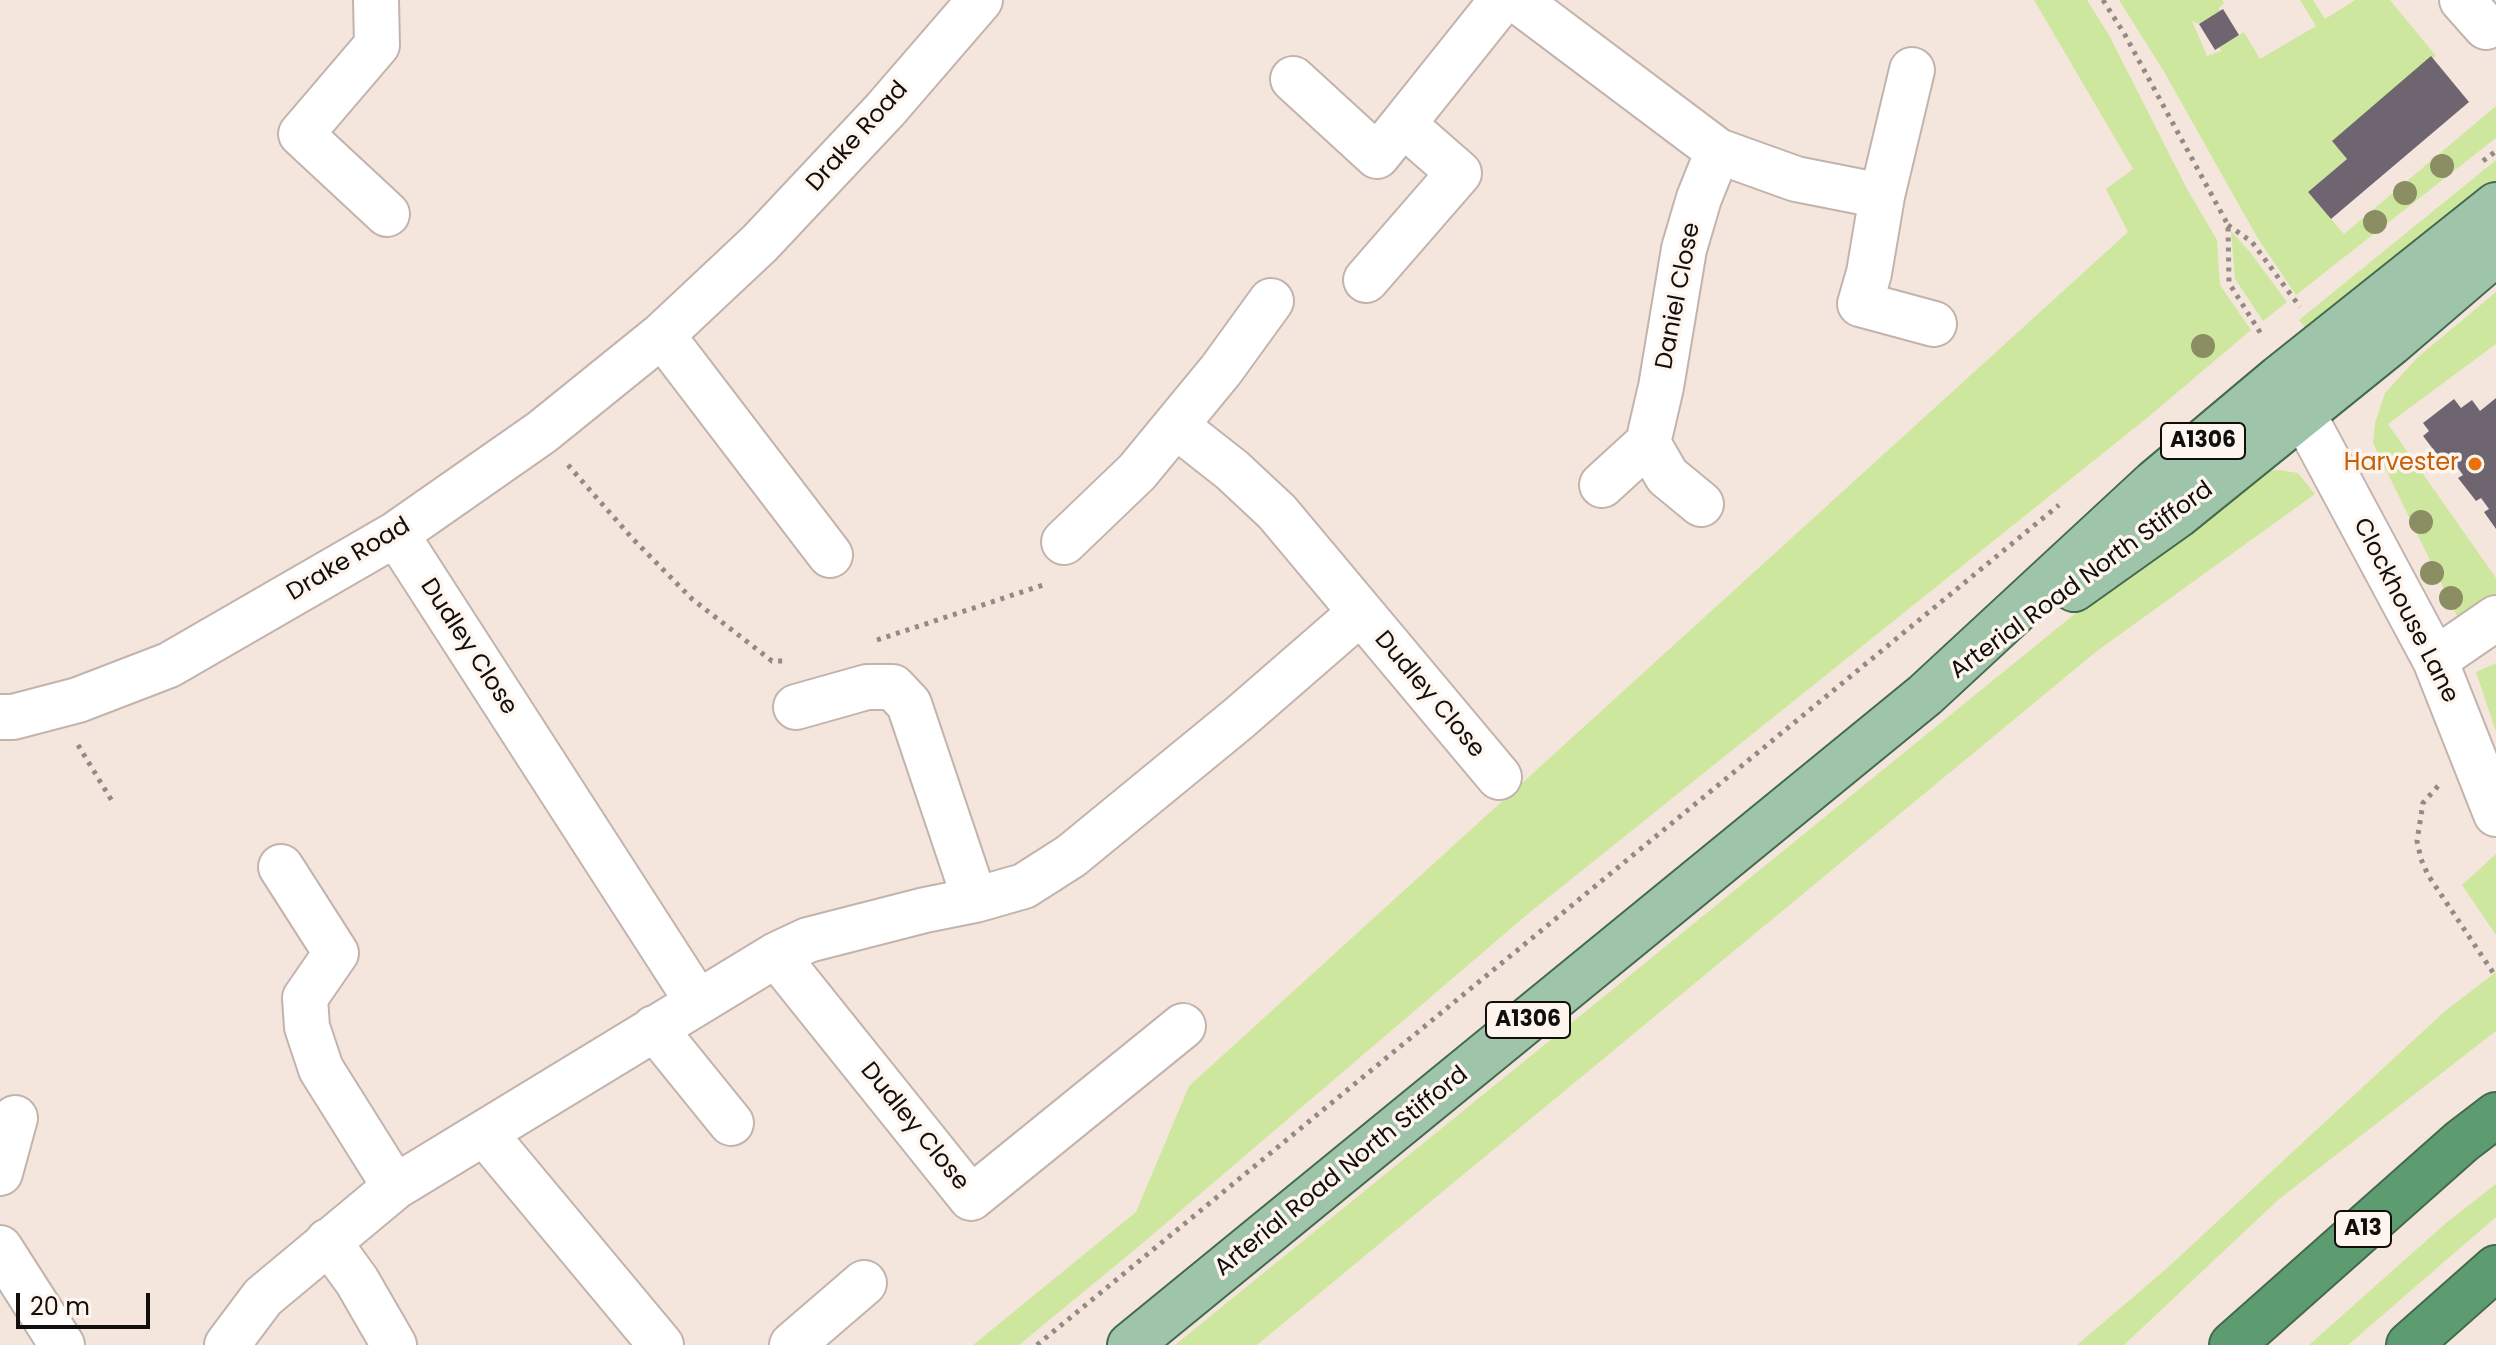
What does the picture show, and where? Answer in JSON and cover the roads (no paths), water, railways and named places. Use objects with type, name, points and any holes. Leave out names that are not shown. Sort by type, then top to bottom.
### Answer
[{"type":"highway","name":"A13","points":[[2232,1345],[2462,1141],[2496,1115]]},
{"type":"highway","points":[[2409,1345],[2496,1268]]},
{"type":"main road","name":"Arterial Road North Stifford","points":[[1130,1345],[1925,695],[2154,483],[2279,378],[2496,205]]},
{"type":"main road","name":"Arterial Road North Stifford","points":[[1925,695],[2178,515],[2391,343],[2496,253]]},
{"type":"street","points":[[376,0],[377,45],[301,134],[387,214]]},
{"type":"street","name":"Drake Road","points":[[0,717],[13,717],[78,700],[169,665],[396,534],[542,432],[662,335],[760,243],[885,110],[980,0]]},
{"type":"street","points":[[1293,79],[1377,156],[1502,0]]},
{"type":"street","points":[[1517,0],[1718,151],[1796,179],[1882,196]]},
{"type":"street","points":[[1912,70],[1860,304],[1934,324]]},
{"type":"street","points":[[1366,280],[1459,173],[1403,124]]},
{"type":"street","name":"Daniel Close","points":[[1648,443],[1661,387],[1684,249],[1699,198],[1718,151]]},
{"type":"street","points":[[1064,542],[1137,472],[1221,370],[1271,301]]},
{"type":"street","points":[[662,335],[830,555]]},
{"type":"street","name":"Clockhouse Lane","points":[[2303,414],[2435,660],[2496,814]]},
{"type":"street","name":"Dudley Close","points":[[1176,426],[1232,470],[1277,512],[1499,777]]},
{"type":"street","points":[[1602,485],[1648,443],[1667,476],[1701,504]]},
{"type":"street","name":"Dudley Close","points":[[396,534],[697,1001]]},
{"type":"street","name":"Dudley Close","points":[[227,1345],[263,1297],[395,1187],[776,955],[808,940],[1024,886],[1071,856],[1238,719],[1360,613]]},
{"type":"street","points":[[2435,660],[2496,618]]},
{"type":"street","points":[[796,707],[867,687],[893,687],[909,704],[975,900]]},
{"type":"street","points":[[281,867],[336,953],[305,998],[307,1027],[321,1069],[395,1187]]},
{"type":"street","name":"Dudley Close","points":[[776,955],[971,1198],[1183,1026]]},
{"type":"street","points":[[654,1028],[731,1123]]},
{"type":"street","points":[[0,1173],[15,1118]]},
{"type":"street","points":[[485,1134],[661,1345]]},
{"type":"street","points":[[328,1241],[357,1281],[394,1345]]},
{"type":"street","points":[[0,1248],[61,1344]]},
{"type":"street","points":[[792,1345],[864,1283]]},
{"type":"place","name":"Harvester","points":[[2475,464]]}]
